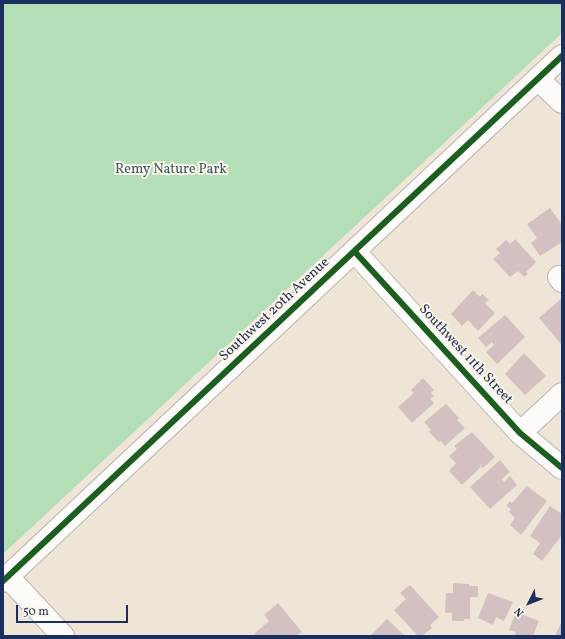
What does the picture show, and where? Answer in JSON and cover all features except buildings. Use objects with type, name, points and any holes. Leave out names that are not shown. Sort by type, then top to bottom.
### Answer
[{"type":"street","name":"Southwest 20th Avenue","points":[[5,579],[562,56]]},
{"type":"street","points":[[538,79],[562,102]]},
{"type":"street","name":"Southwest 11th Street","points":[[354,252],[520,433],[562,468]]},
{"type":"street","points":[[520,433],[562,394]]},
{"type":"street","points":[[5,579],[63,636]]},
{"type":"green space","name":"Remy Nature Park","points":[[3,3],[562,3],[562,33],[3,554]]},
{"type":"cycle path","points":[[3,581],[562,56]]},
{"type":"cycle path","points":[[355,252],[520,433],[562,468]]}]
